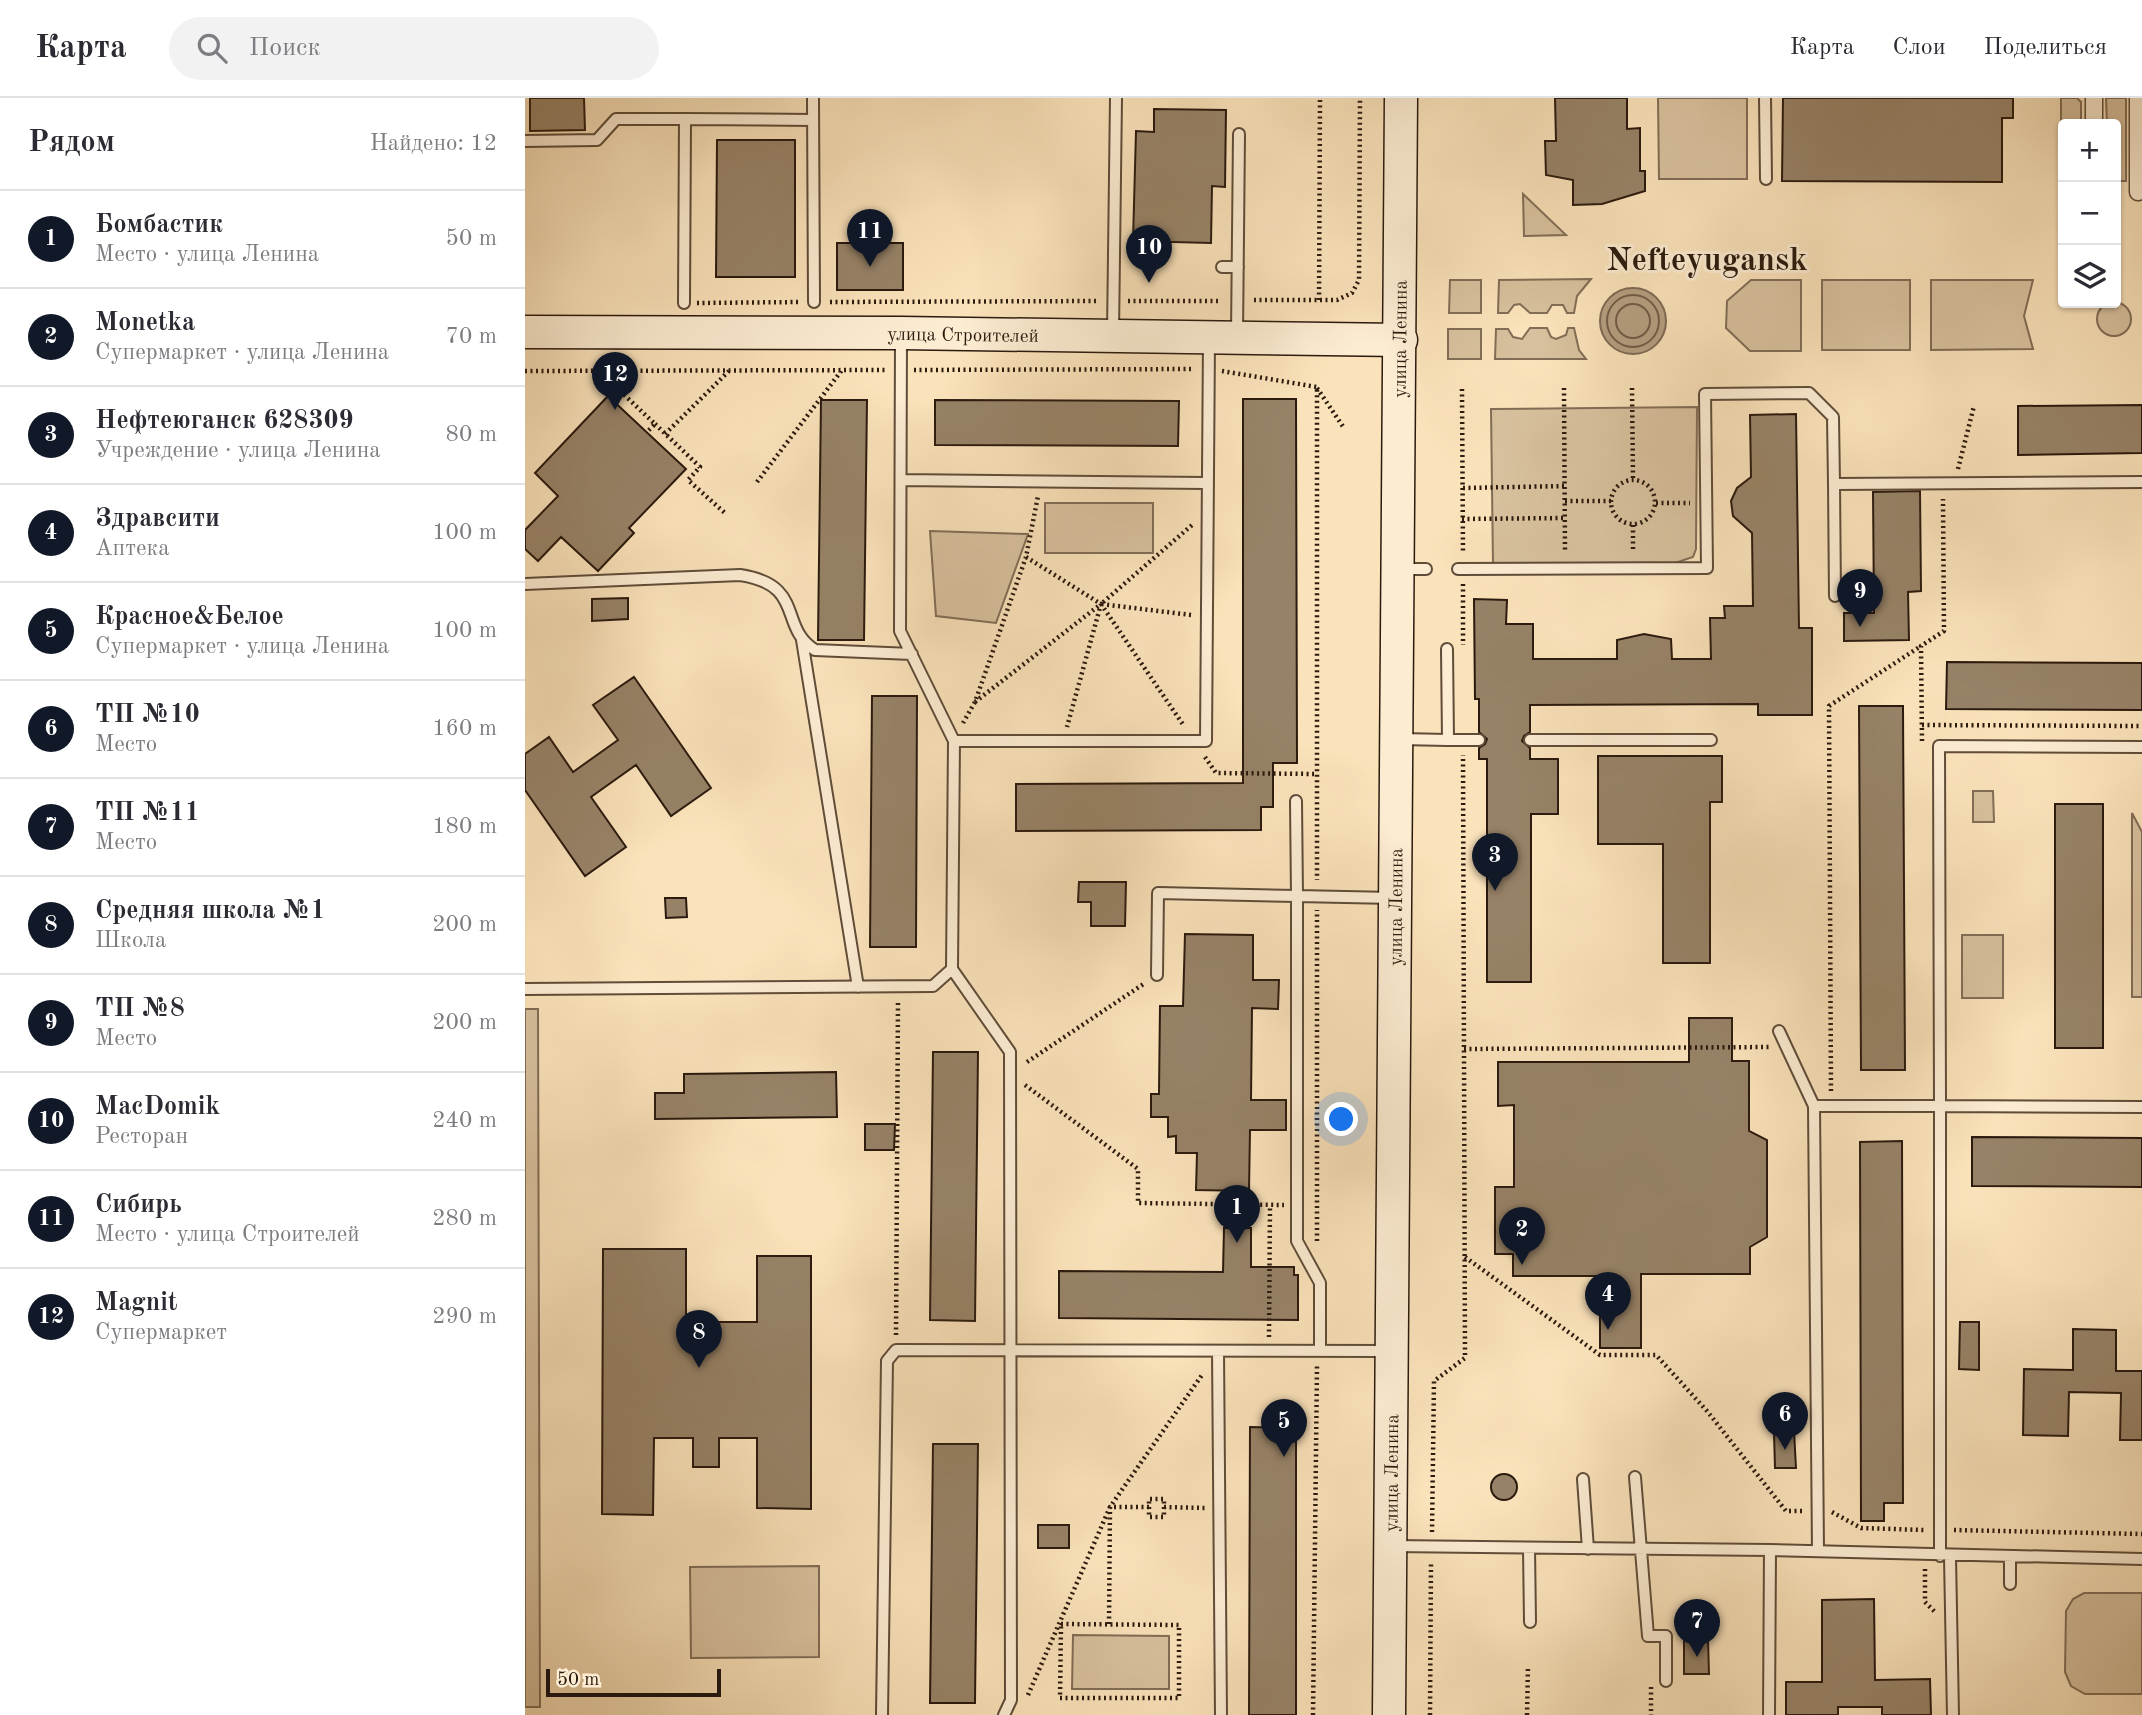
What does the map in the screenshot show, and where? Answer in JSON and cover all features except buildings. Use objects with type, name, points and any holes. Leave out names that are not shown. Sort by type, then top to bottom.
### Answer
[{"type":"main road","name":"улица Ленина","points":[[1389,1715],[1397,739],[1412,569],[1401,341],[1401,98]]},
{"type":"main road","name":"улица Строителей","points":[[525,332],[901,333],[1401,341]]},
{"type":"street","points":[[2094,98],[2094,119]]},
{"type":"street","points":[[2138,98],[2138,192]]},
{"type":"lane","points":[[813,98],[814,302]]},
{"type":"lane","points":[[1114,336],[1116,98]]},
{"type":"lane","points":[[1765,98],[1766,179]]},
{"type":"lane","points":[[525,141],[597,140],[616,119],[813,120]]},
{"type":"lane","points":[[684,303],[685,119]]},
{"type":"lane","points":[[954,741],[1206,741],[1209,369],[1238,300],[1239,134]]},
{"type":"lane","points":[[1114,265],[1127,265]]},
{"type":"lane","points":[[1221,267],[1238,267]]},
{"type":"lane","points":[[901,333],[900,631],[954,741],[952,969],[1010,1052],[1011,1700],[1004,1715]]},
{"type":"lane","points":[[1460,569],[1707,568],[1705,394],[1809,393],[1833,417],[1835,596]]},
{"type":"lane","points":[[901,480],[1206,483]]},
{"type":"lane","points":[[1834,484],[2142,482]]},
{"type":"lane","points":[[525,584],[740,575],[771,583],[781,593],[802,637],[858,987]]},
{"type":"lane","points":[[802,637],[815,650],[829,653],[912,654]]},
{"type":"lane","points":[[1447,649],[1448,740]]},
{"type":"lane","points":[[1397,739],[1479,740]]},
{"type":"lane","points":[[1530,740],[1711,740]]},
{"type":"lane","points":[[1953,1715],[1945,1556],[1940,1530],[1939,746],[2142,747]]},
{"type":"lane","points":[[1296,801],[1297,1241],[1320,1283],[1318,1351]]},
{"type":"lane","points":[[1157,975],[1158,893],[1396,898]]},
{"type":"lane","points":[[525,989],[933,986],[952,969]]},
{"type":"lane","points":[[1779,1031],[1814,1106],[1818,1551]]},
{"type":"lane","points":[[1814,1106],[2142,1107]]},
{"type":"lane","points":[[882,1715],[887,1361],[896,1350],[1391,1351]]},
{"type":"lane","points":[[1218,1351],[1221,1715]]},
{"type":"lane","points":[[1635,1477],[1648,1636],[1666,1636],[1666,1681]]},
{"type":"lane","points":[[1583,1479],[1588,1549]]},
{"type":"lane","points":[[1391,1546],[1770,1550],[2010,1558],[2142,1559]]},
{"type":"lane","points":[[1529,1548],[1530,1622]]},
{"type":"lane","points":[[1769,1715],[1770,1550]]},
{"type":"lane","points":[[2010,1558],[2010,1584]]},
{"type":"path","points":[[1319,98],[1319,300]]},
{"type":"path","points":[[684,303],[1337,300],[1352,293],[1359,280],[1360,98]]},
{"type":"path","points":[[525,371],[1209,369],[1317,387],[1344,428]]},
{"type":"path","points":[[665,434],[730,370]]},
{"type":"path","points":[[757,482],[842,370]]},
{"type":"path","points":[[599,371],[700,467],[688,480],[726,514]]},
{"type":"path","points":[[1317,387],[1317,1277]]},
{"type":"path","points":[[1564,388],[1566,564]]},
{"type":"path","points":[[1632,388],[1633,480]]},
{"type":"path","points":[[1462,389],[1460,569],[1463,648]]},
{"type":"path","points":[[1957,471],[1974,406]]},
{"type":"path","points":[[647,432],[655,424]]},
{"type":"path","points":[[1633,480],[1652,489],[1656,503],[1649,519],[1633,525],[1619,520],[1611,501],[1615,488],[1633,480]]},
{"type":"path","points":[[954,741],[975,702],[1027,557],[1038,502],[1038,482]]},
{"type":"path","points":[[1462,488],[1565,486]]},
{"type":"path","points":[[1565,501],[1611,501]]},
{"type":"path","points":[[1656,503],[1697,503]]},
{"type":"path","points":[[975,702],[1101,604],[1206,512]]},
{"type":"path","points":[[1462,519],[1565,518]]},
{"type":"path","points":[[1633,525],[1633,564]]},
{"type":"path","points":[[1027,557],[1101,604],[1216,773],[1317,774]]},
{"type":"path","points":[[1101,604],[1206,617]]},
{"type":"path","points":[[1063,741],[1101,604]]},
{"type":"path","points":[[1831,1106],[1829,706],[1921,646]]},
{"type":"path","points":[[1922,725],[2142,726]]},
{"type":"path","points":[[1436,1715],[1430,1712],[1434,1381],[1465,1358],[1463,740]]},
{"type":"path","points":[[1157,975],[1010,1073],[1138,1169],[1138,1203],[1317,1206]]},
{"type":"path","points":[[896,1350],[898,986]]},
{"type":"path","points":[[1464,1049],[1786,1047]]},
{"type":"path","points":[[1269,1351],[1270,1205]]},
{"type":"path","points":[[1465,1257],[1600,1354],[1656,1355],[1707,1411],[1786,1511],[1833,1512],[1861,1528],[2142,1534]]},
{"type":"path","points":[[1024,1704],[1110,1507],[1218,1351]]},
{"type":"path","points":[[1313,1715],[1318,1351]]},
{"type":"path","points":[[1833,1498],[1833,1512]]},
{"type":"path","points":[[1149,1499],[1164,1499],[1164,1517],[1149,1517],[1149,1507],[1149,1499]]},
{"type":"path","points":[[1110,1507],[1149,1507]]},
{"type":"path","points":[[1109,1624],[1110,1507]]},
{"type":"path","points":[[1164,1507],[1219,1508]]},
{"type":"path","points":[[1925,1516],[1925,1530]]},
{"type":"path","points":[[1061,1624],[1179,1625],[1179,1698],[1060,1698],[1061,1624]]},
{"type":"path","points":[[1527,1715],[1528,1666]]},
{"type":"shaded area","points":[[1658,98],[1747,98],[1747,179],[1659,179]]},
{"type":"shaded area","points":[[2061,98],[2077,98],[2081,102],[2081,119],[2061,119]]},
{"type":"shaded area","points":[[2106,98],[2126,98],[2126,181],[2121,181],[2121,119],[2107,119]]},
{"type":"shaded area","points":[[1523,194],[1566,235],[1524,236]]},
{"type":"shaded area","points":[[1591,279],[1577,296],[1574,313],[1567,313],[1563,305],[1552,305],[1547,313],[1530,313],[1520,304],[1514,305],[1508,313],[1498,313],[1499,280]]},
{"type":"shaded area","points":[[1450,280],[1481,280],[1481,313],[1449,313]]},
{"type":"shaded area","points":[[1751,280],[1801,280],[1801,351],[1750,351],[1726,328],[1727,301]]},
{"type":"shaded area","points":[[1822,280],[1910,280],[1910,350],[1822,350]]},
{"type":"shaded area","points":[[1931,280],[2033,280],[2024,316],[2033,349],[1931,350]]},
{"type":"shaded area","points":[[2121,304],[2131,319],[2126,331],[2114,336],[2102,331],[2097,319],[2102,308],[2121,308]]},
{"type":"shaded area","points":[[1530,328],[1547,328],[1551,337],[1556,339],[1566,335],[1568,328],[1574,328],[1579,350],[1586,359],[1495,359],[1496,329],[1508,329],[1513,337],[1522,339]]},
{"type":"shaded area","points":[[1448,329],[1481,329],[1481,359],[1448,359]]},
{"type":"shaded area","points":[[1697,407],[1696,549],[1693,557],[1675,563],[1493,564],[1491,409]]},
{"type":"shaded area","points":[[1045,503],[1153,503],[1153,553],[1045,553]]},
{"type":"shaded area","points":[[930,531],[1028,534],[996,623],[936,616]]},
{"type":"shaded area","points":[[1973,791],[1993,791],[1994,822],[1973,822]]},
{"type":"shaded area","points":[[2132,813],[2142,832],[2142,997],[2132,997]]},
{"type":"shaded area","points":[[1962,935],[2003,935],[2003,998],[1962,998]]},
{"type":"shaded area","points":[[525,1009],[538,1009],[540,1707],[525,1707]]},
{"type":"shaded area","points":[[819,1566],[819,1657],[691,1658],[690,1567]]},
{"type":"shaded area","points":[[2084,1593],[2142,1593],[2142,1694],[2085,1694],[2071,1686],[2065,1672],[2066,1611],[2073,1599]]},
{"type":"shaded area","points":[[1073,1635],[1169,1636],[1169,1689],[1072,1689]]},
{"type":"water","points":[[1639,288],[1657,297],[1664,308],[1664,334],[1657,345],[1646,352],[1627,354],[1609,345],[1602,334],[1600,315],[1609,297],[1620,290]]},
{"type":"place","name":"Сибирь","points":[[870,267]]},
{"type":"place","name":"MacDomik","points":[[1149,283]]},
{"type":"place","name":"Magnit","points":[[615,410]]},
{"type":"place","name":"ТП №8","points":[[1860,627]]},
{"type":"place","name":"Нефтеюганск 628309","points":[[1495,891]]},
{"type":"place","name":"Бомбастик","points":[[1237,1243]]},
{"type":"place","name":"Monetka","points":[[1522,1265]]},
{"type":"place","name":"Здравсити","points":[[1608,1330]]},
{"type":"place","name":"Средняя школа №1","points":[[699,1368]]},
{"type":"place","name":"ТП №10","points":[[1785,1450]]},
{"type":"place","name":"Красное&Белое","points":[[1284,1457]]},
{"type":"place","name":"ТП №11","points":[[1697,1657]]},
{"type":"district","name":"Nefteyugansk","points":[[1707,258]]}]
